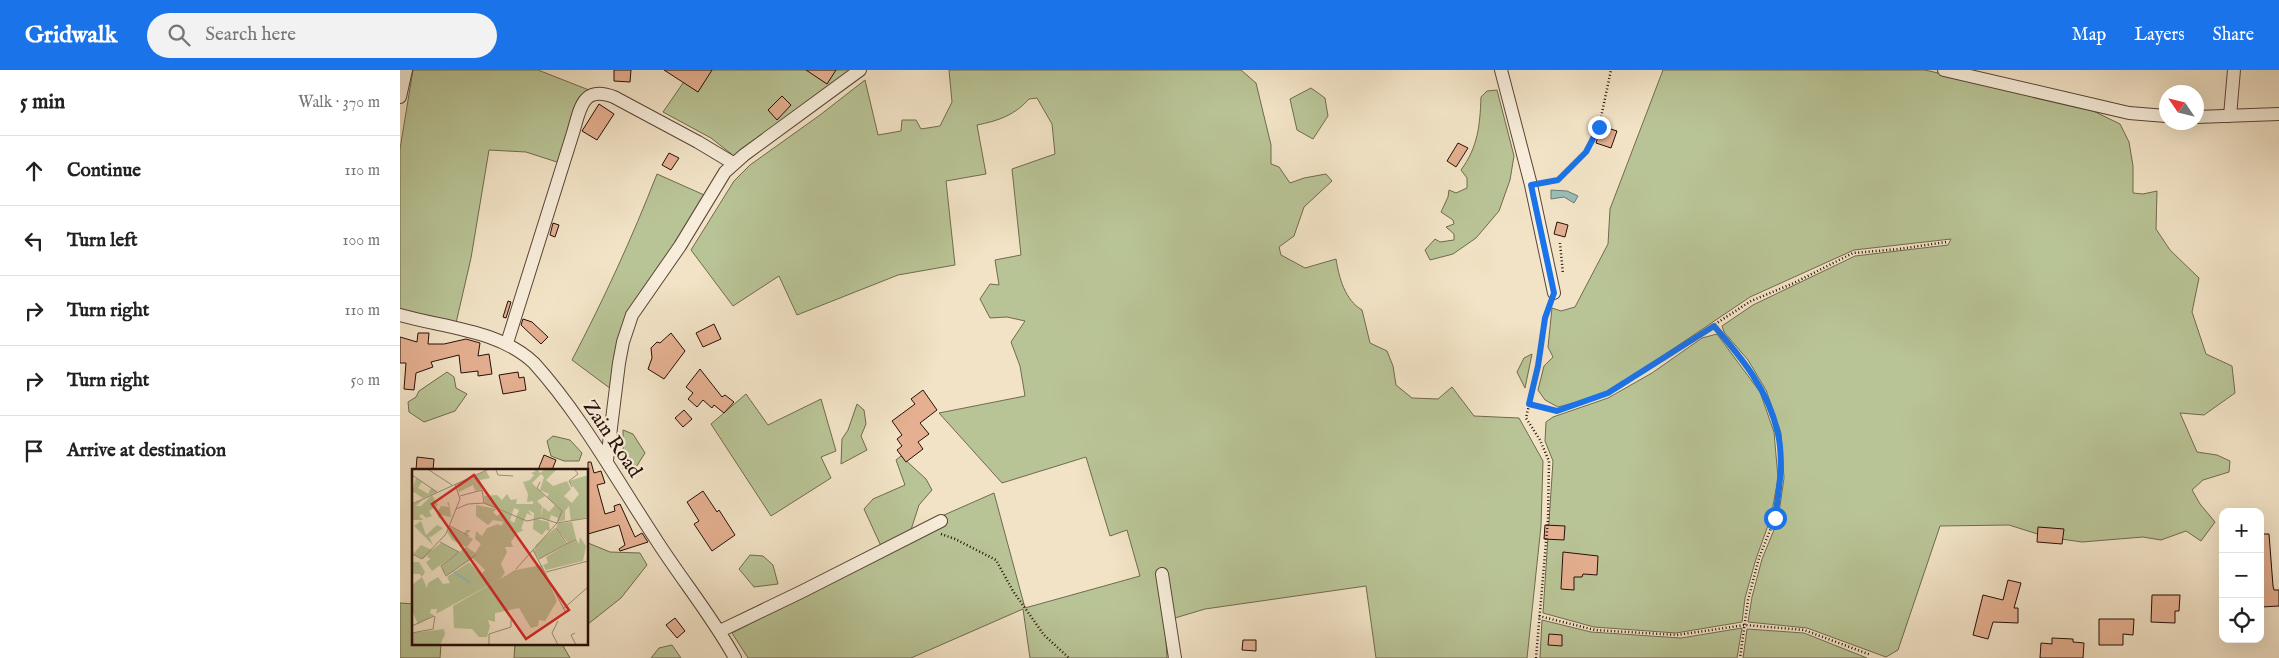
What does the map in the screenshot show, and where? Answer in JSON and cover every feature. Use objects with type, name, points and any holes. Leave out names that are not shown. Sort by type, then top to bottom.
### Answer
[{"type":"street","points":[[400,97],[406,70]]},
{"type":"street","points":[[606,460],[619,363],[623,342],[632,315],[733,163],[860,70]]},
{"type":"street","points":[[1501,70],[1531,185],[1554,293]]},
{"type":"street","points":[[1944,70],[2129,113],[2159,115]]},
{"type":"street","points":[[2230,116],[2234,70]]},
{"type":"street","points":[[507,343],[572,136],[582,106],[588,96],[601,92],[614,97],[733,163]]},
{"type":"street","points":[[2204,117],[2279,114]]},
{"type":"street","name":"Zain Road","points":[[400,315],[507,343],[521,351],[543,372],[606,460],[670,562],[720,631],[736,658]]},
{"type":"street","points":[[720,631],[936,524]]},
{"type":"street","points":[[1162,574],[1175,658]]},
{"type":"path","points":[[1531,185],[1558,180],[1586,152],[1599,127],[1611,70]]},
{"type":"path","points":[[1529,404],[1557,411],[1608,393],[1751,301],[1794,283],[1852,253],[1946,242]]},
{"type":"path","points":[[1536,658],[1548,519],[1550,460],[1526,418],[1538,366],[1545,318],[1554,293]]},
{"type":"path","points":[[1714,326],[1743,360],[1763,391],[1778,434],[1781,478],[1775,518],[1759,558],[1748,600],[1740,658]]},
{"type":"path","points":[[936,524],[945,536],[955,539],[996,560],[1013,591],[1044,635],[1069,658]]},
{"type":"path","points":[[1539,616],[1594,630],[1677,635],[1745,625],[1804,630],[1871,655]]},
{"type":"green space","points":[[413,70],[538,70],[589,90],[560,163],[526,152],[489,150],[471,258],[456,323],[400,314],[400,149]]},
{"type":"green space","points":[[692,70],[860,70],[739,160],[711,138],[663,112]]},
{"type":"green space","points":[[949,70],[1241,70],[1256,83],[1271,145],[1271,164],[1279,167],[1290,183],[1326,174],[1332,181],[1304,207],[1294,236],[1279,247],[1281,255],[1305,268],[1336,259],[1341,281],[1347,294],[1356,306],[1362,310],[1370,343],[1387,351],[1393,366],[1396,385],[1412,398],[1438,399],[1452,387],[1474,416],[1519,418],[1543,461],[1541,526],[1527,658],[1376,658],[1366,586],[1205,609],[1165,621],[1167,658],[1030,658],[1023,609],[911,658],[748,658],[732,633],[947,523],[944,515],[994,493],[1025,608],[1140,576],[1127,530],[1110,536],[1086,457],[1002,483],[939,413],[1025,396],[1020,366],[1011,342],[1025,321],[1007,317],[990,318],[980,299],[990,284],[999,285],[995,260],[1021,255],[1012,169],[1055,154],[1052,124],[1037,98],[1029,99],[1024,105],[1006,116],[992,122],[977,125],[986,174],[946,181],[955,265],[898,275],[797,315],[779,276],[733,306],[691,250],[734,181],[750,165],[865,80],[878,135],[901,131],[902,120],[916,120],[921,129],[940,126],[952,102]]},
{"type":"green space","points":[[1663,70],[1925,70],[2085,107],[2120,124],[2129,142],[2133,166],[2133,193],[2143,194],[2157,191],[2156,229],[2170,250],[2199,278],[2192,312],[2206,354],[2232,366],[2235,393],[2204,415],[2180,413],[2197,452],[2217,455],[2230,461],[2229,472],[2203,480],[2192,490],[2200,504],[2215,522],[2201,541],[2186,531],[2161,540],[2143,537],[2082,542],[2047,537],[2009,525],[1940,526],[1898,650],[1886,657],[1807,628],[1748,622],[1752,597],[1762,559],[1778,520],[1784,478],[1781,433],[1766,390],[1748,360],[1724,332],[1722,326],[1753,305],[1855,256],[1948,245],[1951,239],[1854,250],[1750,297],[1606,394],[1558,407],[1545,400],[1538,390],[1544,366],[1553,357],[1548,347],[1552,308],[1561,311],[1575,307],[1608,244],[1610,209]]},
{"type":"green space","points":[[1311,88],[1325,98],[1328,116],[1313,139],[1297,130],[1290,99]]},
{"type":"green space","points":[[1497,90],[1514,156],[1510,180],[1499,211],[1476,238],[1453,254],[1430,260],[1425,250],[1435,239],[1440,242],[1454,240],[1454,234],[1446,227],[1454,224],[1453,220],[1441,212],[1449,190],[1456,193],[1467,188],[1467,178],[1461,170],[1475,144],[1480,117],[1481,97],[1487,91]]},
{"type":"green space","points":[[657,174],[711,198],[631,315],[615,392],[572,360],[617,268]]},
{"type":"green space","points":[[1717,334],[1760,392],[1774,432],[1778,478],[1771,517],[1745,598],[1742,622],[1676,633],[1594,627],[1543,613],[1553,461],[1545,441],[1546,422],[1553,417],[1608,398],[1652,373],[1702,338]]},
{"type":"green space","points":[[1532,354],[1525,388],[1517,372],[1524,358]]},
{"type":"green space","points":[[447,372],[454,377],[456,388],[467,394],[455,411],[424,422],[409,412],[408,402],[416,397],[419,391]]},
{"type":"green space","points":[[746,394],[768,425],[821,399],[836,451],[821,457],[831,478],[771,516],[711,424]]},
{"type":"green space","points":[[857,404],[864,410],[866,424],[861,436],[867,450],[841,464],[842,439],[848,430]]},
{"type":"green space","points":[[623,430],[633,434],[645,453],[633,472],[623,469]]},
{"type":"green space","points":[[553,436],[570,440],[582,453],[579,461],[564,461],[551,456],[547,441]]},
{"type":"green space","points":[[901,456],[926,479],[932,490],[919,505],[909,536],[881,546],[864,509],[873,499],[905,485],[896,460]]},
{"type":"green space","points":[[589,543],[610,552],[640,553],[647,565],[621,598],[589,623]]},
{"type":"green space","points":[[750,555],[763,556],[773,565],[778,584],[754,587],[739,569]]},
{"type":"green space","points":[[400,603],[412,604],[412,646],[441,646],[440,658],[400,658]]},
{"type":"green space","points":[[1542,620],[1591,632],[1681,638],[1742,628],[1737,658],[1540,658]]},
{"type":"green space","points":[[1747,629],[1804,633],[1867,658],[1743,658]]},
{"type":"green space","points":[[672,645],[681,658],[651,658],[659,648]]},
{"type":"green space","points":[[515,646],[563,646],[570,658],[514,658]]},
{"type":"water","points":[[1551,190],[1567,191],[1578,196],[1574,203],[1564,197],[1551,199]]},
{"type":"building","points":[[614,70],[631,70],[630,82],[614,81]]},
{"type":"building","points":[[664,70],[712,70],[698,92]]},
{"type":"building","points":[[806,70],[836,70],[827,84]]},
{"type":"building","points":[[782,96],[791,105],[777,120],[768,110]]},
{"type":"building","points":[[599,104],[614,114],[597,140],[582,131]]},
{"type":"building","points":[[1601,126],[1617,131],[1611,148],[1596,143]]},
{"type":"building","points":[[1458,143],[1468,148],[1456,167],[1447,161]]},
{"type":"building","points":[[669,153],[679,158],[671,170],[662,165]]},
{"type":"building","points":[[1557,222],[1568,225],[1565,237],[1554,234]]},
{"type":"building","points":[[553,223],[559,225],[555,237],[550,235]]},
{"type":"building","points":[[508,301],[511,302],[506,318],[503,317]]},
{"type":"building","points":[[523,319],[532,322],[548,337],[541,344],[521,325]]},
{"type":"building","points":[[714,324],[721,339],[703,347],[696,333]]},
{"type":"building","points":[[418,333],[429,333],[428,344],[444,344],[466,339],[480,343],[478,356],[489,354],[492,374],[478,376],[478,371],[461,373],[459,355],[431,362],[433,367],[416,373],[414,390],[404,389],[406,363],[400,363],[400,337],[417,342]]},
{"type":"building","points":[[671,333],[685,351],[664,379],[648,369],[652,358],[651,348]]},
{"type":"building","points":[[700,369],[722,397],[725,395],[734,402],[724,413],[714,405],[712,408],[703,400],[697,407],[688,399],[693,393],[686,387]]},
{"type":"building","points":[[518,372],[519,378],[524,377],[526,390],[503,394],[499,375]]},
{"type":"building","points":[[923,390],[937,410],[920,423],[929,434],[918,442],[923,449],[906,462],[897,450],[902,446],[897,439],[902,435],[892,421],[915,404],[911,399]]},
{"type":"building","points":[[684,410],[692,419],[683,427],[675,418]]},
{"type":"building","points":[[544,455],[556,460],[552,469],[538,469]]},
{"type":"building","points":[[417,457],[434,459],[433,469],[416,469]]},
{"type":"building","points":[[588,462],[591,462],[594,473],[601,471],[605,483],[597,485],[605,514],[615,511],[614,506],[620,504],[635,537],[642,533],[648,542],[620,551],[619,549],[625,545],[619,525],[589,534]]},
{"type":"building","points":[[703,491],[717,512],[719,510],[735,535],[712,551],[694,524],[699,521],[687,502]]},
{"type":"building","points":[[1545,525],[1565,526],[1564,540],[1544,539]]},
{"type":"building","points":[[2038,527],[2064,529],[2062,544],[2037,542]]},
{"type":"building","points":[[2264,534],[2269,534],[2273,586],[2274,590],[2279,590],[2279,606],[2264,607]]},
{"type":"building","points":[[1563,552],[1598,556],[1597,575],[1583,574],[1582,577],[1574,577],[1574,590],[1561,589]]},
{"type":"building","points":[[2008,580],[2021,583],[2014,608],[2018,608],[2018,623],[1993,622],[1988,639],[1973,635],[1983,595],[2003,600]]},
{"type":"building","points":[[2152,595],[2180,595],[2179,611],[2175,611],[2175,623],[2151,622]]},
{"type":"building","points":[[675,618],[685,631],[677,638],[666,625]]},
{"type":"building","points":[[2099,619],[2134,619],[2133,635],[2123,634],[2123,645],[2099,645]]},
{"type":"building","points":[[1549,634],[1562,635],[1562,646],[1548,645]]},
{"type":"building","points":[[2052,638],[2073,639],[2073,642],[2084,643],[2083,658],[2040,658],[2041,643],[2052,644]]},
{"type":"building","points":[[1243,640],[1256,640],[1256,651],[1242,650]]},
{"type":"route","points":[[1599,127],[1586,152],[1558,180],[1531,185],[1554,293],[1545,318],[1538,366],[1529,404],[1557,411],[1608,393],[1714,326],[1743,360],[1763,391],[1778,434],[1781,478],[1775,518]]}]
